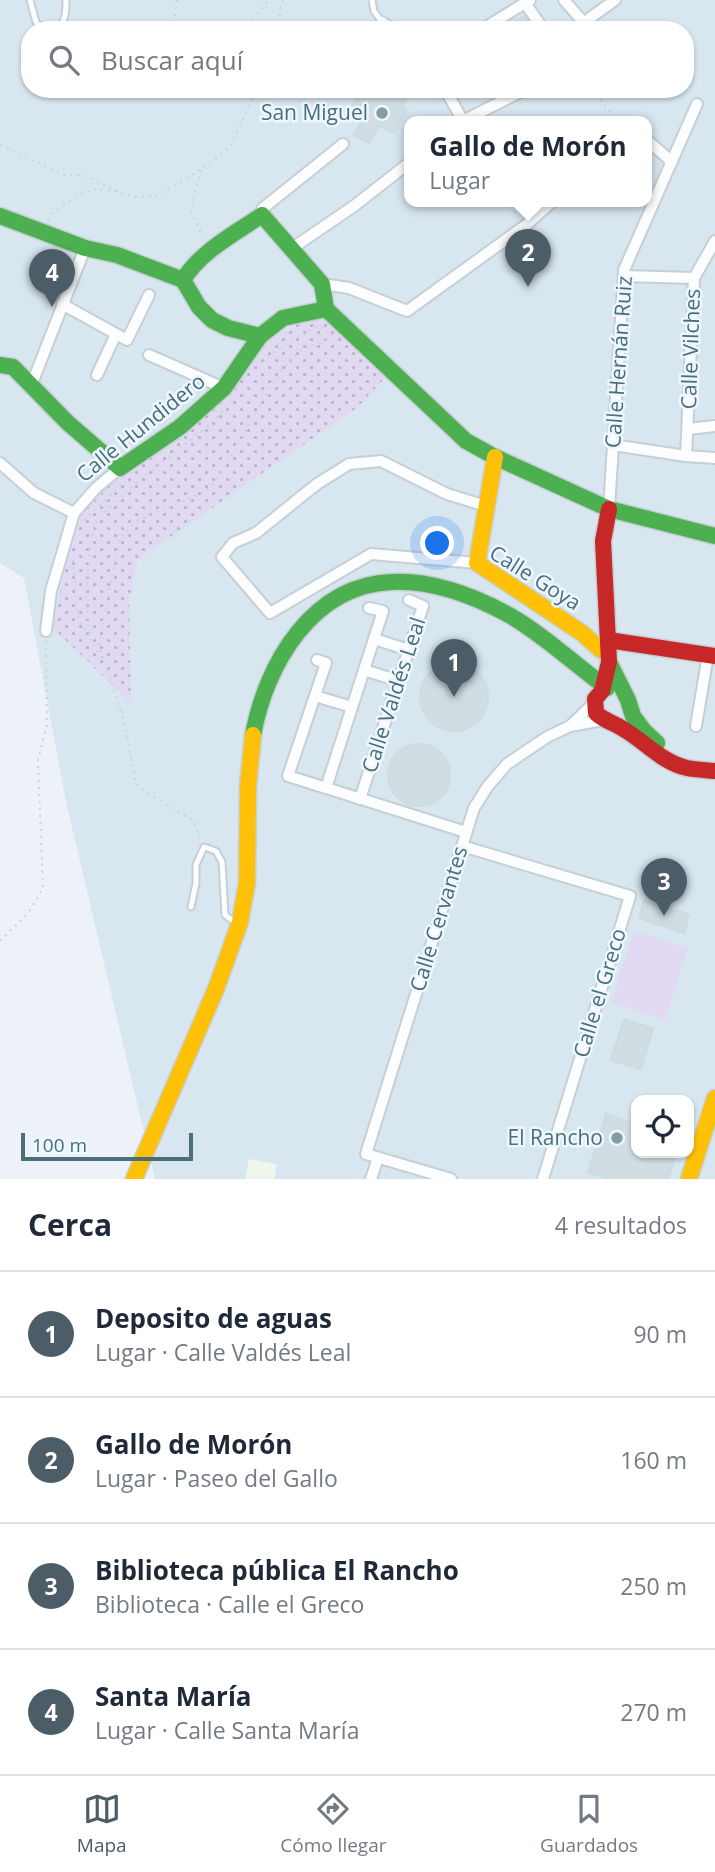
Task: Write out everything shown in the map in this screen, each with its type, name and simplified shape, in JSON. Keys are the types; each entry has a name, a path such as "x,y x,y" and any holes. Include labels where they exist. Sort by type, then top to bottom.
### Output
{"street":[{"path":"564,0 579,21"},
{"path":"588,21 615,0"},
{"path":"496,21 527,1 539,21"},
{"path":"450,98 460,116"},
{"path":"473,116 511,98"},
{"name":"Calle Hernán Ruiz","path":"608,509 624,271 697,104"},
{"path":"343,144 262,209 262,215 322,284 326,309 466,441 608,509 715,536"},
{"path":"652,144 672,162"},
{"path":"290,249 354,206 404,167"},
{"path":"322,284 349,288 407,311 526,225 546,207"},
{"path":"183,280 185,274 210,251 262,215"},
{"path":"0,216 38,232 85,248 117,255 183,280 202,312 213,321 260,336"},
{"name":"Calle Vilches","path":"686,457 696,273 715,241"},
{"path":"31,386 85,248"},
{"path":"624,276 696,273 715,262"},
{"path":"62,304 127,340 149,295"},
{"name":"Calle Hundidero","path":"46,631 51,591 74,513 96,488 124,473 180,427 229,393 260,336 283,318 326,309"},
{"path":"97,375 116,334"},
{"path":"149,355 229,393"},
{"path":"0,365 13,368 68,423 124,473"},
{"path":"688,425 715,426"},
{"path":"613,445 686,457 715,458"},
{"path":"477,563 495,457"},
{"name":"Calle Goya","path":"486,506 447,494 381,461 349,464 317,484 256,533 233,542 222,557 270,613 371,554 477,563 582,633 601,650 609,651"},
{"path":"0,463 34,493 74,513"},
{"path":"608,509 603,541 609,651 608,695 596,713 667,760 686,768 715,771"},
{"path":"134,1179 221,978 239,926 245,900 250,757 264,695 285,648 300,627 316,612 332,601 373,585 401,582 420,583 472,599 510,616 542,636 633,716 658,744 689,759 715,762"},
{"name":"Calle Valdés Leal","path":"360,799 423,606 409,600"},
{"path":"326,788 383,611 369,608"},
{"path":"374,639 409,650"},
{"path":"569,660 598,663 609,651 711,655 696,726"},
{"path":"317,660 326,663 288,776 466,832"},
{"path":"364,670 399,681"},
{"path":"608,695 628,710 622,719 608,721"},
{"name":"Calle Cervantes","path":"378,1157 366,1154 474,808 507,764 547,737 570,726 608,695"},
{"path":"315,696 352,708"},
{"name":"Calle Cervantes","path":"570,726 608,721"},
{"name":"Calle el Greco","path":"461,846 630,895 544,1179"},
{"path":"689,1179 715,1098"},
{"path":"371,1179 378,1157 447,1178"}],"lane":[{"path":"30,0 36,21"},
{"path":"64,21 66,0"},
{"path":"372,0 378,21"},
{"path":"191,907 196,883 196,865 204,847 216,851 222,862 225,915 239,926"}],"path":[{"path":"174,21 177,0"},
{"path":"251,21 269,0"},
{"path":"279,21 283,0"},
{"path":"38,232 53,213 93,189 138,197 155,196 183,181 231,145 253,98"},
{"path":"599,98 614,116"},
{"path":"0,145 63,175 83,175 123,194"},
{"path":"201,168 191,210 210,251"},
{"path":"510,207 526,225"},
{"path":"204,847 194,821 136,784 124,721 99,644 120,537 137,521 206,491 221,473 274,381 288,363 303,348 323,342 342,323"},
{"path":"257,363 314,327 322,327 330,336"},
{"path":"90,639 86,599 90,545 95,523 121,495 211,424 229,393"},
{"path":"188,436 211,424"},
{"path":"105,662 78,619 68,533 124,473"},
{"path":"0,940 29,912 43,888 38,760 47,724 46,631"}],"shaded area":[{"path":"0,0 715,0 715,1179 155,1179 66,802 24,578 0,563"},
{"path":"322,319 345,336 385,378 358,407 137,560 129,601 131,703 53,628 63,577 82,513 107,488 209,412 261,346 298,324"},
{"path":"634,931 688,948 665,1020 611,1003"},
{"path":"249,1159 277,1164 274,1179 245,1179"}],"building":[{"name":"San Miguel","path":"356,98 408,98 402,107 407,110 394,133 380,126 369,143 354,135 364,117 351,109"},
{"path":"454,663 467,666 478,673 485,684 488,697 485,710 478,721 467,728 454,731 441,728 430,721 423,710 420,697 423,684 430,673 441,666"},
{"path":"419,744 441,753 450,775 441,797 419,806 397,797 388,775 397,753"},
{"path":"644,900 689,915 684,933 639,918"},
{"path":"624,1019 653,1029 641,1069 611,1060"},
{"name":"El Rancho","path":"606,1114 631,1122 631,1158 674,1158 668,1179 609,1179 588,1172"}],"traffic: fast":[{"path":"183,280 199,260 262,215 322,284 326,309"},
{"path":"0,216 85,248 117,255 183,280 199,307 212,320 228,328 260,336"},
{"path":"326,309 466,441 609,509 715,536"},
{"path":"0,365 13,367 68,423 120,468 180,427 224,388 260,336 283,318 326,309"},
{"path":"253,735 269,682 297,633 316,613 338,597 364,587 392,582 438,587 496,608 534,631 607,688"},
{"path":"609,662 633,716 657,743"}],"traffic: slow":[{"path":"495,457 477,563 582,633 601,650 609,650"},
{"path":"134,1179 216,989 240,922 247,883 248,786 253,735"},
{"path":"689,1179 715,1098"}],"traffic: jam":[{"path":"609,509 603,541 609,662 602,691 595,699 596,713 670,762 687,768 715,771"},
{"path":"608,640 715,656"}],"place":[{"name":"San Miguel","path":"382,113"},
{"name":"Gallo de Morón","path":"528,287"},
{"name":"Santa María","path":"52,307"},
{"name":"Deposito de aguas","path":"454,697"},
{"name":"Biblioteca pública El Rancho","path":"664,916"},
{"name":"El Rancho","path":"617,1138"}]}
